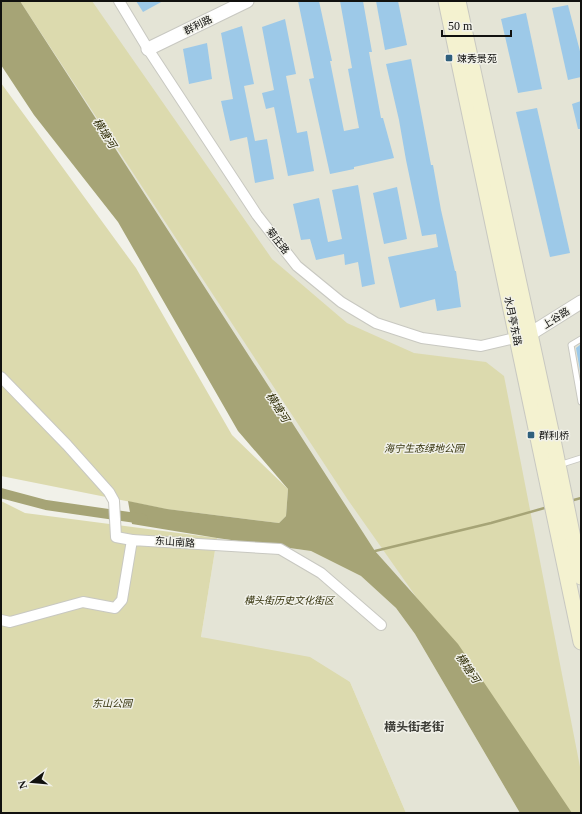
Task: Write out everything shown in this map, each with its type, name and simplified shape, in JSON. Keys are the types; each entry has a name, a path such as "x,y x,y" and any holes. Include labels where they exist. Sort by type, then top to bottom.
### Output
{"main road":[{"name":"水月亭东路","path":"446,1 524,336 558,465 555,488"},
{"name":"水月亭东路","path":"458,1 524,336 564,526 581,642"},
{"name":"水月亭东路","path":"564,526 581,576"}],"street":[{"name":"菊庄路","path":"119,1 148,49 257,215 298,266 341,302 376,323 422,338 481,346 524,336"},
{"name":"群利路","path":"148,49 247,1"},
{"name":"上谷路","path":"524,336 581,302"},
{"name":"东山南路","path":"1,377 67,445 109,492 114,501 116,537 132,540 280,549 321,573 381,625"},
{"path":"1,620 10,622 83,602 115,608 122,600 132,540"}],"lane":[{"path":"581,339 571,345 581,402"},
{"path":"558,465 581,458"}],"shaded area":[{"path":"1,1 581,1 581,813 375,551"},
{"name":"横头街历史文化街区","path":"217,538 311,551 361,576 396,608 415,634 520,813 406,813 350,682 201,637"}],"green space":[{"name":"海宁生态绿地公园","path":"20,1 92,1 272,259 347,323 414,353 486,362 504,376 581,772 581,813 568,813 348,500"},
{"path":"1,83 136,268 232,435 288,489 286,516 279,523 166,509 1,476"},
{"name":"东山公园","path":"1,501 25,513 217,538 201,637 310,657 350,682 406,813 1,813"}],"water":[{"name":"横塘河","path":"1,1 20,1 375,551 458,644 572,813 520,813 415,634 396,608 361,576 311,551 132,524 128,501 167,509 279,523 286,516 288,489 238,431 118,222 34,115 1,65"}],"building":[{"path":"136,1 163,1 143,12"},
{"path":"298,1 319,1 332,61 330,61 344,131 359,128 348,69 352,68 340,1 363,1 372,52 369,52 381,118 383,118 394,158 330,174 309,79 314,78"},
{"path":"376,1 398,1 407,45 385,50"},
{"path":"568,5 581,55 581,77 568,80 552,8"},
{"path":"526,13 542,89 518,93 501,19"},
{"path":"285,19 296,74 286,76 297,133 307,131 314,171 288,176 274,107 266,109 262,93 274,90 262,27"},
{"path":"242,26 254,84 244,86 255,141 267,139 274,179 255,183 247,137 230,141 221,101 233,99 221,33"},
{"path":"207,43 212,79 189,84 183,49"},
{"path":"411,59 431,165 433,165 441,210 456,271 461,307 437,311 435,299 400,308 388,257 438,247 436,234 422,236 399,120 386,64"},
{"path":"581,101 581,129 578,129 572,104"},
{"path":"537,108 570,253 550,257 516,112"},
{"path":"358,185 375,284 362,287 358,262 345,265 344,254 316,260 310,239 301,240 293,204 319,198 328,242 342,239 332,190"},
{"path":"397,187 407,239 384,244 373,193"},
{"path":"581,344 581,371 580,371 576,348"}],"waterway":[{"path":"1,493 46,505 143,519"},
{"path":"570,501 581,498"},
{"path":"375,551 491,523 548,507"}],"place":[{"name":"竦秀景苑","path":"449,58"},
{"name":"群利桥","path":"531,435"}],"district":[{"name":"横头街老街","path":"414,727"}]}
